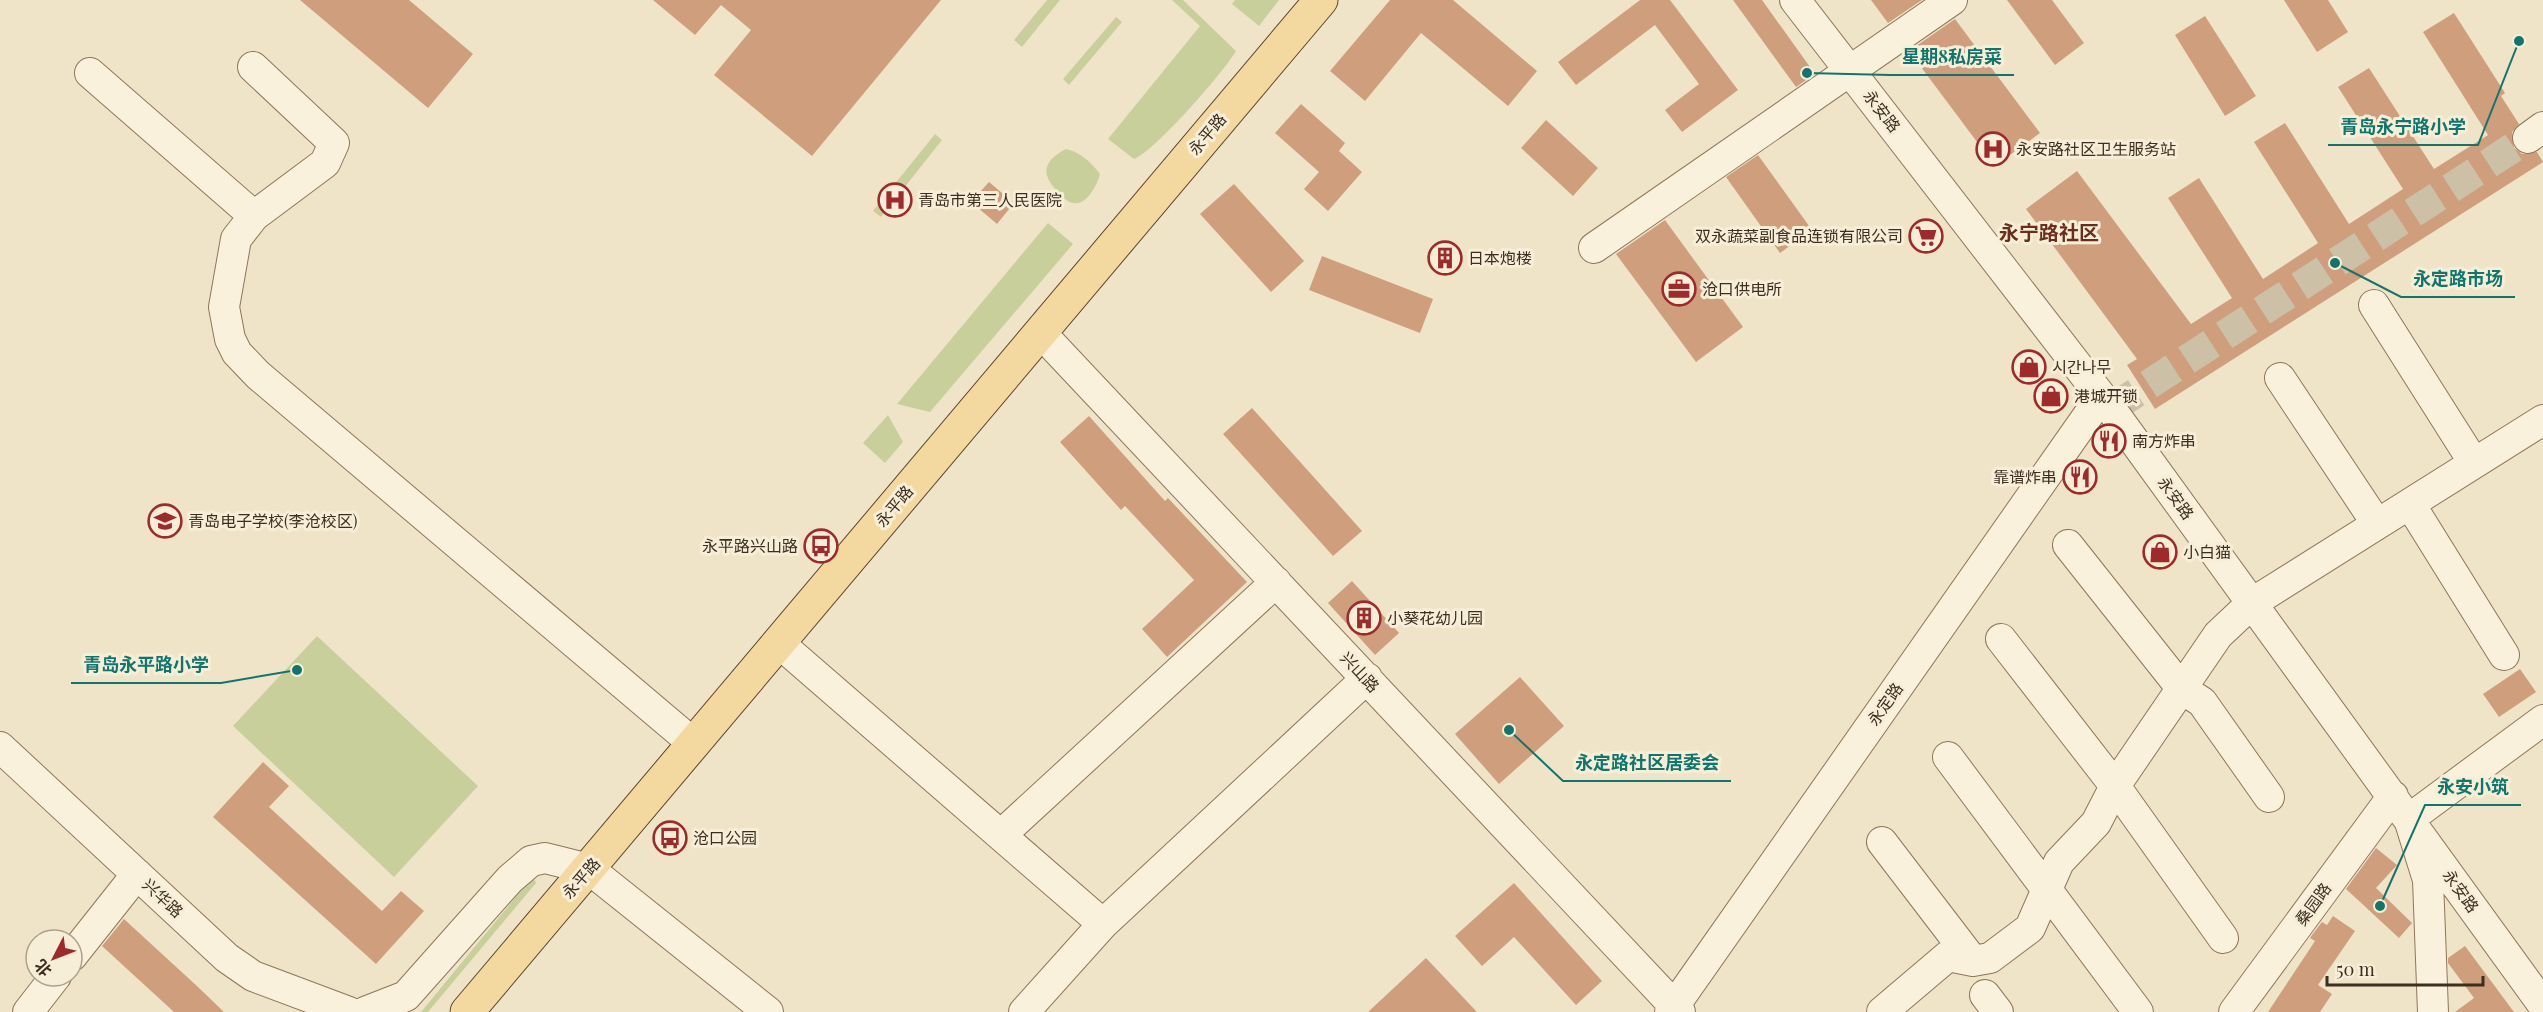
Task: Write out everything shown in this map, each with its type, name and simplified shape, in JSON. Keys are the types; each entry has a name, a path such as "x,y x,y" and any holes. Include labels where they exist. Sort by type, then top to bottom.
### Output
{"main road":[{"name":"永平路","path":"467,1012 1321,0"}],"street":[{"name":"永安路","path":"1796,0 2101,397 2543,1005"},
{"path":"1594,248 1952,0"},
{"path":"253,68 334,143 325,163 254,216 236,239 224,307 230,339 237,353 258,375 694,744"},
{"path":"90,74 254,216"},
{"path":"2374,304 2474,463"},
{"name":"兴山路","path":"1040,332 1674,1010"},
{"path":"2280,378 2377,524"},
{"name":"永定路","path":"1674,1010 2101,397"},
{"path":"1882,1012 1948,956 1973,961 1990,958 2030,928 2059,862 2096,823 2115,786 2218,635 2252,603 2543,420"},
{"path":"2410,504 2504,655"},
{"path":"2068,545 2182,688 2202,702 2269,797"},
{"path":"1001,835 1276,582"},
{"path":"2001,639 2115,786 2223,938"},
{"path":"779,643 1103,924"},
{"path":"1024,1012 1103,924 1366,678"},
{"name":"桑园路","path":"2234,1012 2401,807 2543,720"},
{"name":"兴华路","path":"0,747 227,958 253,976 350,1012"},
{"path":"1948,758 2138,1012"},
{"path":"2401,807 2428,880 2433,1012"},
{"path":"1882,842 1973,961"},
{"path":"365,1012 399,1000 413,990 489,901 531,861 545,858 589,869 768,1012"},
{"path":"84,941 137,874"},
{"path":"28,1012 47,988"}],"green space":[{"path":"1047,0 1060,0 1022,47 1014,40"},
{"path":"1172,0 1183,0 1236,51 1218,76 1172,127 1144,153 1134,159 1108,139 1200,26"},
{"path":"1235,0 1279,0 1259,26 1232,4"},
{"path":"1116,17 1122,22 1069,85 1063,79"},
{"path":"935,134 942,140 881,217 873,211"},
{"path":"1066,149 1085,158 1100,174 1091,194 1078,203 1063,197 1048,179 1049,163"},
{"path":"1048,223 1073,244 930,412 897,404"},
{"path":"888,415 903,442 885,463 863,443"},
{"path":"317,636 478,786 394,877 233,726"},
{"path":"533,876 536,883 428,1012 421,1012"}],"building":[{"path":"300,0 409,0 473,54 428,108"},
{"path":"653,0 941,0 812,156 714,75 751,30 721,5 695,35"},
{"path":"1390,0 1453,0 1537,71 1508,106 1421,33 1365,101 1330,71"},
{"path":"1640,0 1670,0 1738,90 1682,132 1665,110 1699,84 1655,25 1576,85 1558,62"},
{"path":"1733,0 1762,0 1815,74 1796,87"},
{"path":"1871,0 1922,0 1888,23"},
{"path":"2007,0 2052,0 2084,43 2055,65"},
{"path":"2284,0 2328,0 2348,32 2317,52"},
{"path":"2454,13 2505,93 2501,96 2519,124 2512,132 2514,148 2522,154 2537,152 2543,162 2155,409 2127,365 2137,359 2026,209 2077,171 2191,324 2232,298 2168,198 2199,178 2263,279 2318,243 2254,142 2285,123 2349,224 2403,189 2338,87 2369,68 2434,169 2488,135 2423,32"},
{"path":"2205,16 2256,96 2225,116 2175,35"},
{"path":"1955,19 2040,133 1995,166 1909,51"},
{"path":"1301,104 1345,143 1339,151 1362,172 1328,211 1304,189 1319,172 1275,133"},
{"path":"1546,120 1598,168 1573,196 1521,148"},
{"path":"1758,155 1812,230 1780,253 1726,177"},
{"path":"989,182 1014,203 997,224 971,202"},
{"path":"1234,184 1304,261 1271,292 1200,214"},
{"name":"沧口供电所","path":"1665,220 1743,327 1696,362 1616,254"},
{"name":"日本炮楼","path":"1445,244 1455,248 1459,258 1455,268 1445,272 1435,268 1431,258 1435,248"},
{"path":"1322,256 1433,299 1420,333 1309,290"},
{"path":"1252,408 1362,531 1333,556 1223,434"},
{"path":"1089,416 1165,501 1168,498 1247,582 1167,657 1142,629 1194,580 1125,506 1121,510 1060,442"},
{"name":"小葵花幼儿园","path":"1352,581 1399,633 1375,655 1328,603"},
{"path":"2520,669 2536,692 2499,717 2483,694"},
{"path":"1520,677 1564,726 1499,784 1455,734"},
{"path":"263,762 289,786 269,807 382,911 401,891 424,911 376,964 213,817"},
{"path":"2376,848 2397,865 2376,888 2412,923 2399,938 2346,889"},
{"path":"1514,883 1602,981 1576,1005 1514,937 1482,966 1455,936"},
{"path":"2333,916 2355,931 2318,985 2332,994 2320,1012 2268,1012 2315,941 2310,938 2312,935 2322,922 2327,925"},
{"path":"124,919 224,1012 174,1012 102,946"},
{"path":"2465,946 2514,1012 2455,1012 2474,998 2448,963 2448,958"},
{"path":"1426,958 1477,1012 1368,1012"}],"tunnel":[{"path":"2111,409 2528,138"}],"place":[{"name":"青岛永宁路小学","path":"2519,41"},
{"name":"星期8私房菜","path":"1807,73"},
{"name":"永安路社区卫生服务站","path":"1993,149"},
{"name":"青岛市第三人民医院","path":"895,200"},
{"name":"双永蔬菜副食品连锁有限公司","path":"1926,236"},
{"name":"日本炮楼","path":"1445,258"},
{"name":"永定路市场","path":"2335,263"},
{"name":"沧口供电所","path":"1679,289"},
{"name":"시간나무","path":"2029,367"},
{"name":"港城开锁","path":"2051,396"},
{"name":"南方炸串","path":"2109,441"},
{"name":"靠谱炸串","path":"2080,477"},
{"name":"青岛电子学校(李沧校区)","path":"165,521"},
{"name":"永平路兴山路","path":"821,546"},
{"name":"小白猫","path":"2160,552"},
{"name":"小葵花幼儿园","path":"1364,618"},
{"name":"青岛永平路小学","path":"297,670"},
{"name":"永定路社区居委会","path":"1509,730"},
{"name":"沧口公园","path":"670,838"},
{"name":"永安小筑","path":"2380,906"}],"district":[{"name":"永宁路社区","path":"2049,233"}]}
